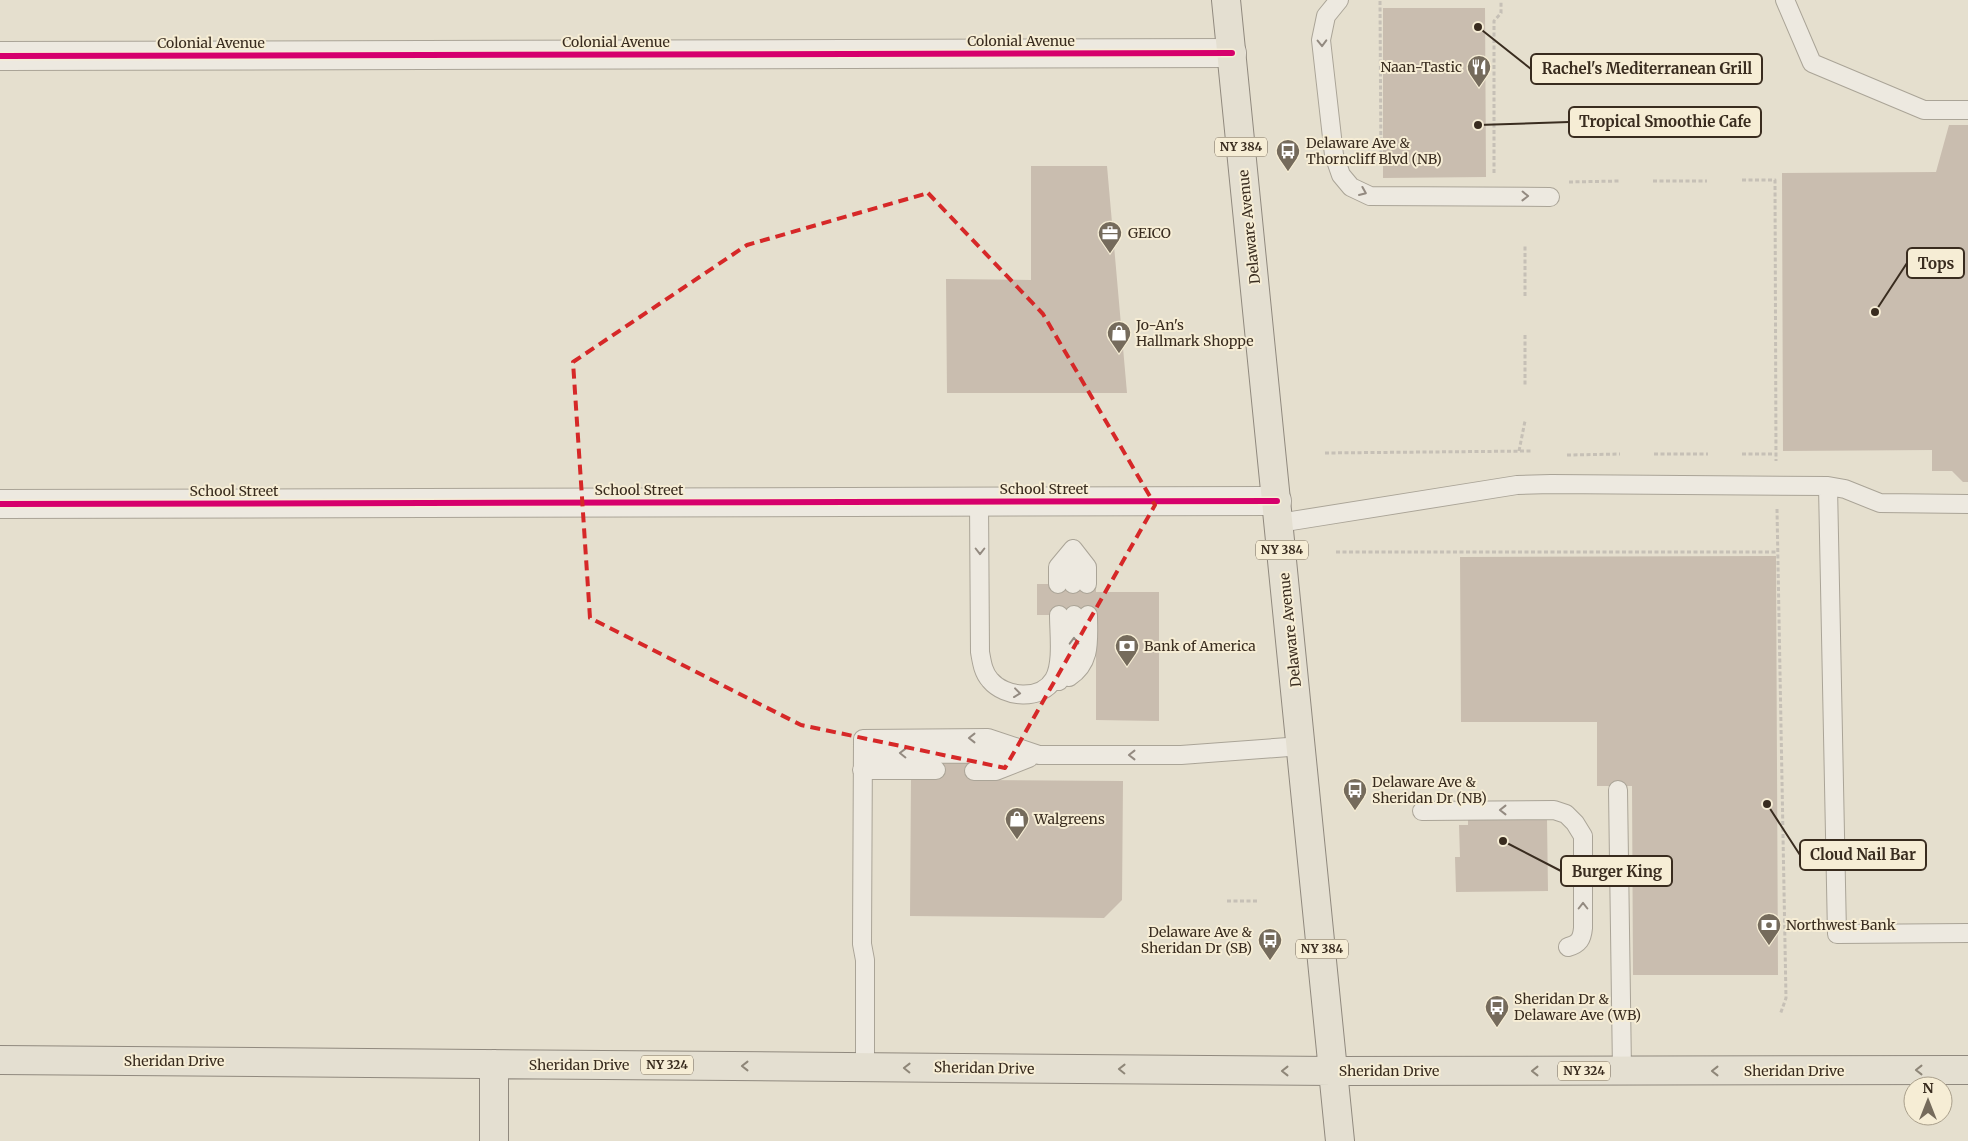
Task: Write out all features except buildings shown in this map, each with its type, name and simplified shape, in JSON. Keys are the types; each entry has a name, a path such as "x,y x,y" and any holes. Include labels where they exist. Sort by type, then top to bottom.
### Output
{"main road":[{"name":"Delaware Avenue","path":"1226,0 1340,1141"},
{"name":"Sheridan Drive","path":"0,1060 1334,1071 1968,1070"},
{"path":"494,1064 494,1141"}],"street":[{"name":"Colonial Avenue","path":"0,56 1232,53"},
{"name":"School Street","path":"0,504 980,502 1278,512"}],"lane":[{"path":"1339,0 1326,16 1321,40 1334,155 1341,175 1351,187 1370,196 1550,196"},
{"path":"1785,0 1812,63 1924,110 1968,110"},
{"path":"1278,512 1517,485 1828,486 1880,503 1968,504"},
{"path":"1828,486 1837,934 1968,933"},
{"path":"980,502 980,652 982,667 991,681 1001,690 1013,694 1030,694 1051,686 1072,676 1086,660 1088,650 1073,615 1059,666 1051,686"},
{"path":"1073,549 1087,567 1073,584 1058,567 1073,549"},
{"path":"863,754 1181,755 1302,746"},
{"path":"863,754 936,770"},
{"path":"863,754 862,944 866,960 865,1067"},
{"path":"974,771 996,771 1039,755"},
{"path":"1618,790 1622,1071"},
{"path":"1422,811 1554,810 1566,814 1575,823 1583,836 1582,937 1577,944 1568,947"}],"path":[{"path":"1380,1 1381,166"},
{"path":"1494,182 1494,21 1501,13 1501,1"},
{"path":"1742,180 1775,180 1776,463"},
{"path":"1566,182 1619,181"},
{"path":"1654,181 1707,181"},
{"path":"1525,296 1526,246"},
{"path":"1525,335 1525,387"},
{"path":"1519,451 1525,421"},
{"path":"1325,453 1532,451"},
{"path":"1567,455 1620,454"},
{"path":"1654,454 1708,454"},
{"path":"1742,454 1776,454"},
{"path":"1777,509 1786,998 1780,1014"},
{"path":"1336,552 1778,552"},
{"path":"1227,900 1258,900"}],"highlighted area":[{"path":"928,193 1043,314 1155,505 1005,768 801,725 590,618 573,362 747,245"}],"cycle path":[{"path":"0,56 1232,53"},
{"path":"0,504 1277,501"}],"place":[{"name":"Rachel's Mediterranean Grill","path":"1478,27"},
{"name":"Naan-Tastic","path":"1479,88"},
{"name":"Tropical Smoothie Cafe","path":"1478,125"},
{"name":"Delaware Ave & Thorncliff Blvd (NB)","path":"1288,172"},
{"name":"GEICO","path":"1110,254"},
{"name":"Tops","path":"1875,312"},
{"name":"Jo-An's Hallmark Shoppe","path":"1119,354"},
{"name":"Bank of America","path":"1127,667"},
{"name":"Cloud Nail Bar","path":"1767,804"},
{"name":"Delaware Ave & Sheridan Dr (NB)","path":"1355,811"},
{"name":"Walgreens","path":"1017,840"},
{"name":"Burger King","path":"1503,841"},
{"name":"Northwest Bank","path":"1769,946"},
{"name":"Delaware Ave & Sheridan Dr (SB)","path":"1270,961"},
{"name":"Sheridan Dr & Delaware Ave (WB)","path":"1497,1028"}]}
